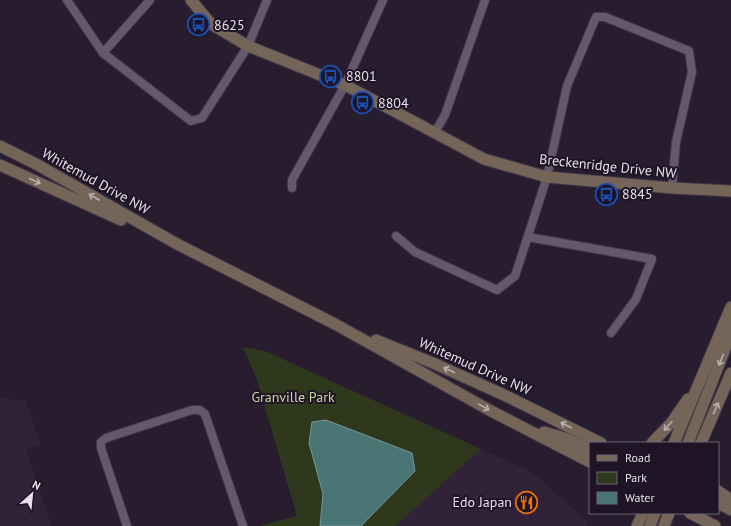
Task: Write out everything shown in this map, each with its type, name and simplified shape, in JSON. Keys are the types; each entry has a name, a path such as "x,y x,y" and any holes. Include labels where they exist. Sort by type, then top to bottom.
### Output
{"main road":[{"name":"Breckenridge Drive NW","path":"191,0 211,24 248,46 345,85 484,159 547,177 672,188 731,191"},
{"name":"Whitemud Drive NW","path":"0,146 36,164 177,244 335,324 491,411 589,461"},
{"name":"Whitemud Drive NW","path":"0,165 95,209 177,244"},
{"path":"674,442 731,308"},
{"path":"688,442 727,344 731,308"},
{"name":"Whitemud Drive NW","path":"335,324 433,362 496,390 599,442"},
{"path":"701,442 731,373"},
{"path":"653,442 672,422 698,385"},
{"path":"521,426 564,438 589,450"},
{"path":"719,492 731,500"},
{"path":"719,504 731,510"},
{"path":"650,526 655,514"},
{"path":"664,526 670,514"},
{"path":"692,514 715,526"}],"street":[{"path":"67,0 103,53 191,121 202,118 248,46 267,0"},
{"path":"103,53 150,0"},
{"path":"292,188 292,180 345,85 383,0"},
{"path":"435,132 445,115 485,0"},
{"path":"396,236 415,252 497,290 515,276 547,177 567,86 596,17 605,17 689,51 692,72 676,142 672,188"},
{"path":"528,237 652,259 636,299 611,333"},
{"path":"127,526 101,448 101,442 106,438 192,410 200,410 205,414 243,526"}],"shaded area":[{"path":"0,398 26,401 41,446 26,449 52,526 0,526"},
{"path":"481,449 532,472 588,522 587,526 396,526"}],"green space":[{"name":"Granville Park","path":"243,347 265,351 481,449 396,526 361,526 393,494 309,443 323,494 320,526 259,526 297,516 257,380"}],"water":[{"path":"326,420 412,453 415,471 361,526 320,526 323,494 309,443 312,422"}],"place":[{"name":"8625","path":"198,25"},
{"name":"8801","path":"331,76"},
{"name":"8804","path":"362,103"},
{"name":"8845","path":"606,194"},
{"name":"Edo Japan","path":"527,502"}]}
